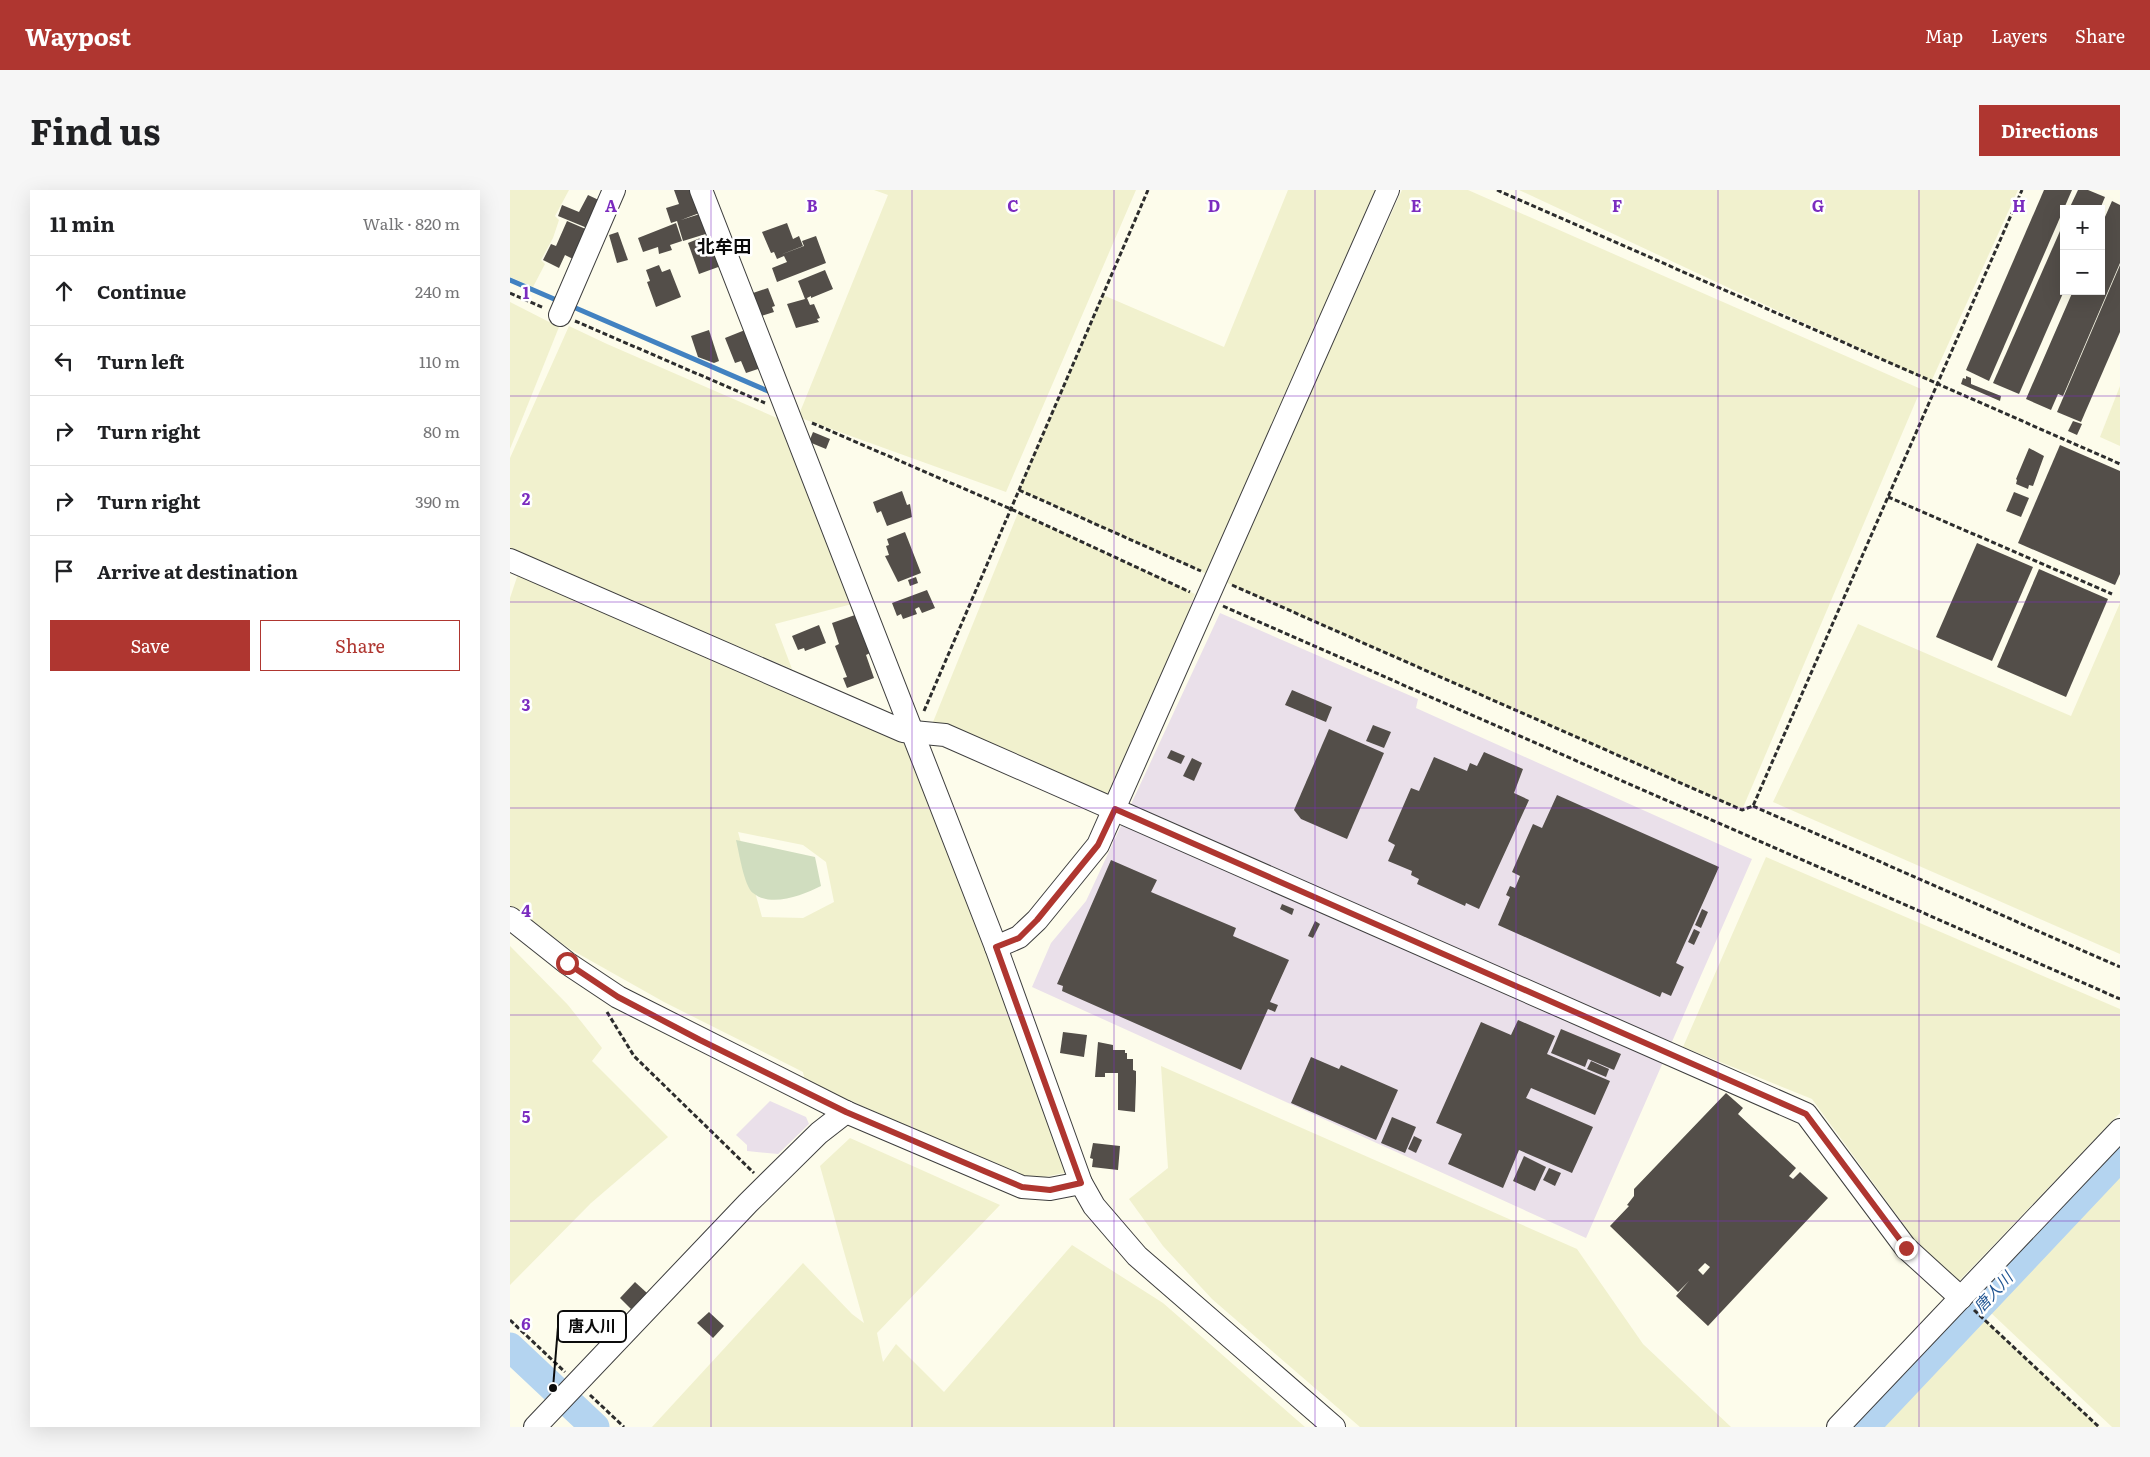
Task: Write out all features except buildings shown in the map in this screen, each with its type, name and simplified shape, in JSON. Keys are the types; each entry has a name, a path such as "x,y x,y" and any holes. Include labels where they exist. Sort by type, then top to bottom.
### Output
{"street":[{"path":"562,309 614,190"},
{"path":"701,190 914,731 996,947 1081,1183 1094,1206 1137,1256 1334,1427"},
{"path":"996,947 1019,938 1037,920 1098,845 1388,190"},
{"path":"510,560 902,731 945,735 1806,1114 1906,1248 1961,1298"},
{"path":"510,918 567,963 618,997 846,1112 1022,1187 1050,1190 1081,1183"},
{"path":"535,1427 767,1184 819,1133 846,1112"},
{"path":"1838,1427 2120,1130"}],"path":[{"path":"914,731 931,697 1148,190"},
{"path":"1498,190 2120,464"},
{"path":"1019,490 1742,810 1752,806 2022,190"},
{"path":"510,293 562,309 789,413 1011,509 1207,600 2120,999"},
{"path":"1888,497 2112,594"},
{"path":"1752,806 2120,967"},
{"path":"603,1006 634,1056 767,1184"},
{"path":"1980,1316 2099,1427"}],"shaded area":[{"path":"1220,613 1418,699 1416,708 1752,859 1586,1238 1032,987 1051,943 1086,901"},
{"path":"770,1101 806,1117 809,1124 778,1154 747,1151 747,1145 736,1135"}],"green space":[{"path":"510,190 569,190 555,216 559,220 553,238 541,260 545,264 533,287 510,277"},
{"path":"874,190 1136,190 1006,492 798,417 888,195"},
{"path":"1288,190 1376,190 1207,574 1019,490 1103,295 1224,347"},
{"path":"1402,190 1468,190 1921,389 1742,810 1225,582"},
{"path":"1519,190 2018,190 1931,382"},
{"path":"510,302 559,327 510,449"},
{"path":"569,326 777,418 852,604 775,624 792,669 510,551 510,458"},
{"path":"2120,386 2120,446 2100,437"},
{"path":"1018,513 1195,594 1118,803 933,722"},
{"path":"521,565 906,740 1068,1172 1031,1180 805,1081 803,1072 664,1002 570,949 510,906 510,598","holes":["738,832 803,845 826,862 834,902 803,918 762,917"]},
{"path":"2120,603 2120,954 1773,802 1858,624 2071,716"},
{"path":"736,840 815,857 821,886 796,896 778,900 760,897 753,893 747,883"},
{"path":"1766,857 2120,1009 2120,1113 1959,1281 1915,1240 1812,1099 1683,1047"},
{"path":"510,946 568,1005 602,1048 592,1061 668,1137 591,1203 510,1285"},
{"path":"1161,1066 1577,1249 1643,1344 1731,1427 1360,1427 1212,1299 1163,1246 1129,1199 1168,1168"},
{"path":"850,1138 1000,1205 877,1333 883,1362 896,1344 944,1392 1072,1245 1163,1303 1305,1427 652,1427 803,1263 852,1314 864,1323 820,1166"},
{"path":"2120,1175 2120,1427 2112,1427 1989,1311"},
{"path":"1985,1320 2099,1427 1884,1427"}],"waterway":[{"path":"510,280 561,302"},
{"path":"571,306 768,391"},
{"name":"唐人川","path":"1865,1427 2120,1157"},
{"name":"唐人川","path":"510,1347 595,1427"}],"place":[{"name":"唐人川","path":"553,1388"}],"district":[{"name":"北牟田","path":"724,247"}],"route":[{"path":"567,963 618,997 846,1112 1022,1187 1050,1190 1081,1183 996,947 1019,938 1037,920 1098,845 1115,809 1806,1114 1906,1248"}]}
